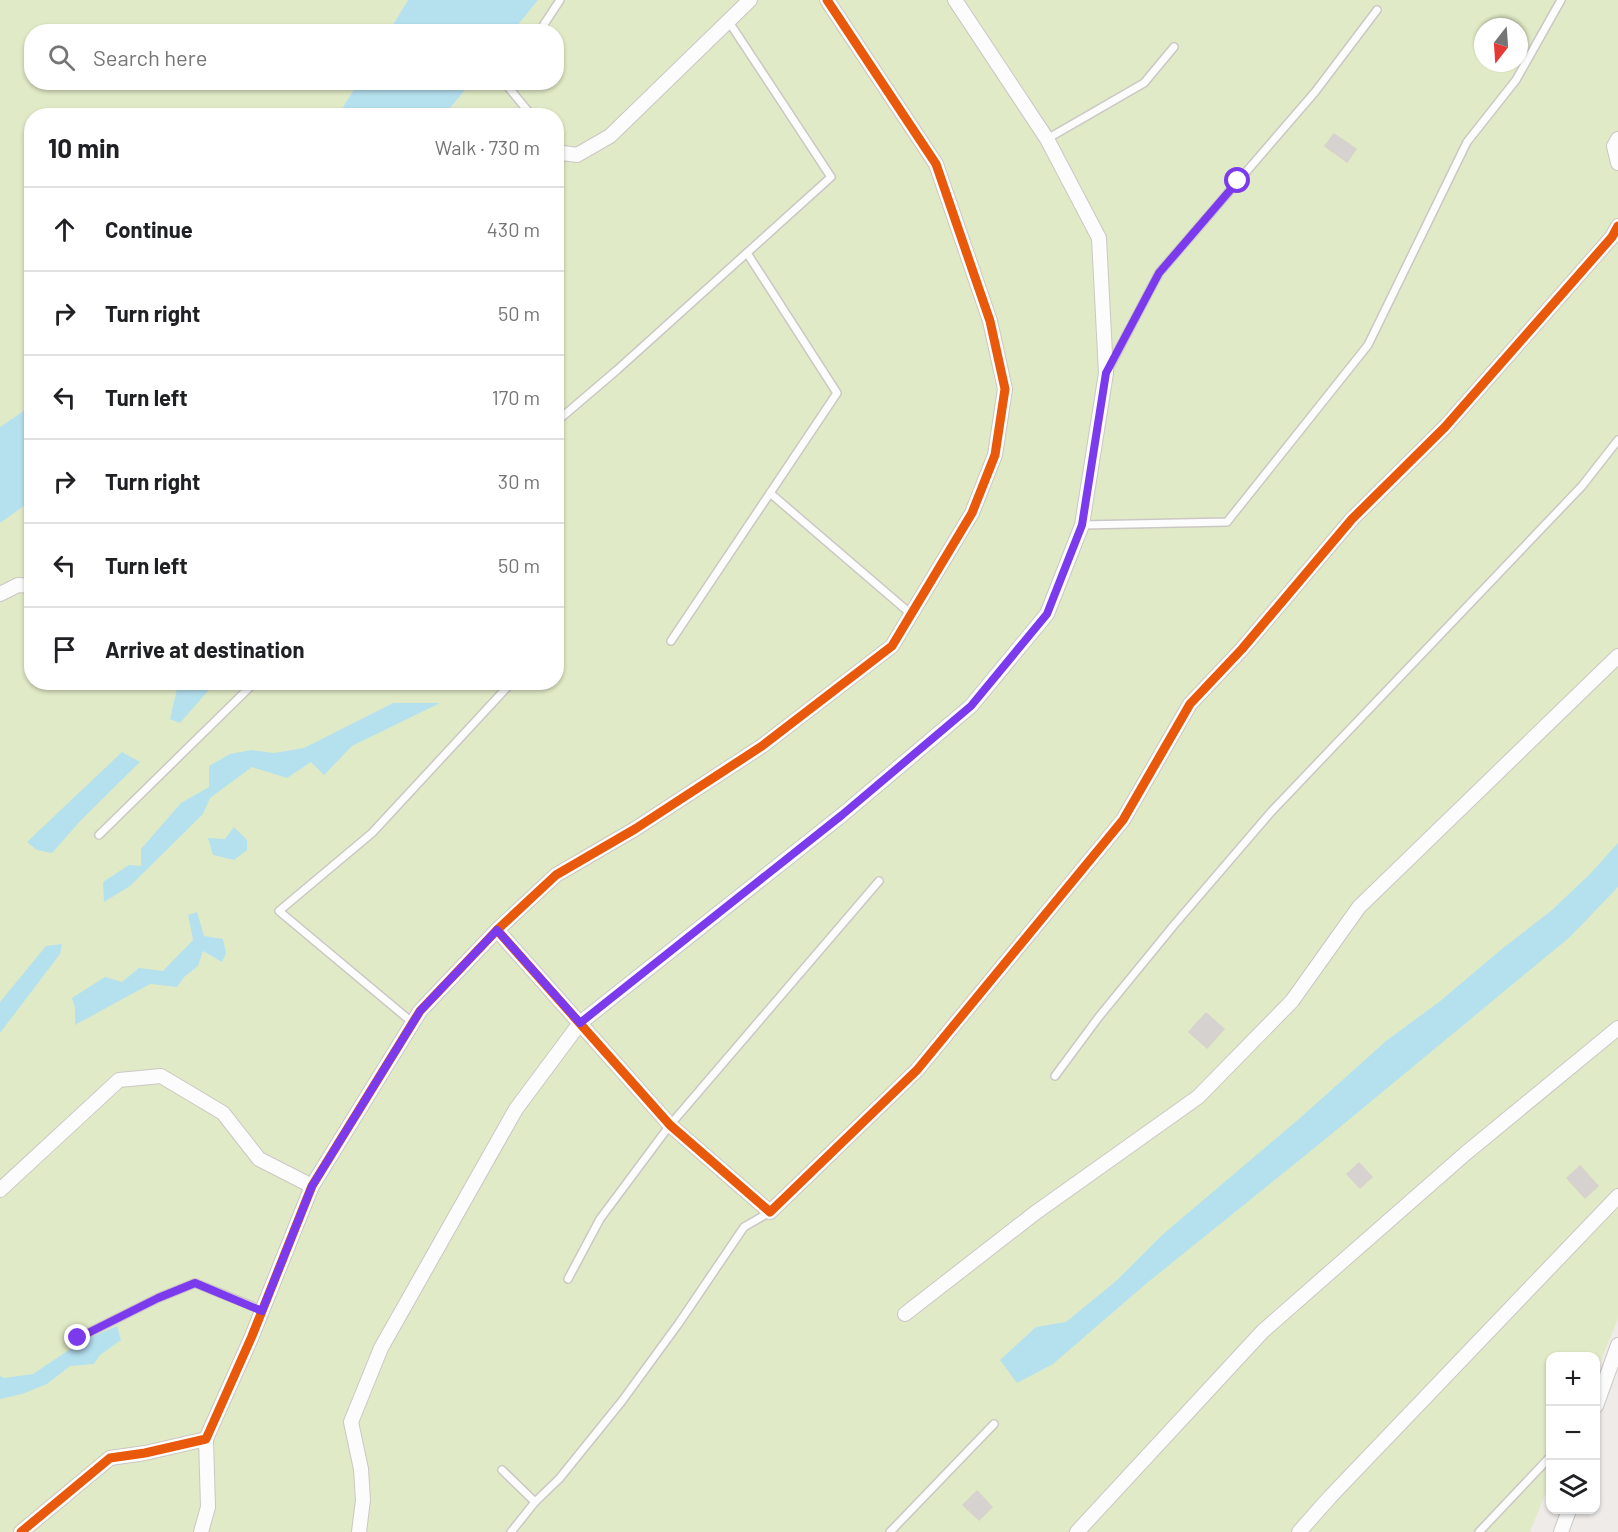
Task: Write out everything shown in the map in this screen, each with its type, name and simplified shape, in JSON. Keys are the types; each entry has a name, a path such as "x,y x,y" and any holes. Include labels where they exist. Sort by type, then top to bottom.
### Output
{"street":[{"path":"564,153 577,155 610,136 750,0"},
{"path":"201,1532 208,1507 206,1439 262,1311 312,1186 420,1011 497,930 556,875 635,829 762,746 892,646 972,513 995,455 1005,388 990,321 936,164 826,0"},
{"path":"358,1532 363,1500 361,1469 351,1422 381,1348 516,1108 580,1023 842,815 971,706 1047,614 1082,525 1106,373 1099,238 1047,139 955,0"},
{"path":"1618,139 1614,146 1618,163"},
{"path":"497,930 670,1125 770,1212 917,1070 1123,820 1190,704 1242,649 1352,519 1445,427 1612,237 1618,226"},
{"path":"0,594 18,585 24,585"},
{"path":"905,1314 1035,1212 1198,1097 1292,1001 1359,907 1618,656"},
{"path":"1077,1532 1263,1331 1466,1153 1618,1028"},
{"path":"0,1190 119,1080 161,1076 223,1113 259,1159 312,1186"},
{"path":"1299,1532 1618,1196"},
{"path":"1600,1395 1618,1345"},
{"path":"21,1532 110,1458 145,1453 206,1439"},
{"path":"1561,1532 1567,1514"}],"lane":[{"path":"544,24 560,0"},
{"path":"1082,525 1227,522 1368,345 1467,142 1516,80 1561,0"},
{"path":"1106,373 1159,273 1315,92 1377,10"},
{"path":"564,415 831,177 729,22"},
{"path":"1047,139 1144,83 1174,47"},
{"path":"511,90 525,108"},
{"path":"671,641 837,393 747,253"},
{"path":"1055,1076 1098,1018 1271,812 1582,486 1618,440"},
{"path":"770,493 911,614"},
{"path":"99,835 247,690"},
{"path":"413,1023 279,911 372,833 505,690"},
{"path":"568,1279 600,1219 670,1125 879,881"},
{"path":"511,1532 535,1502 559,1479 622,1401 679,1323 744,1227 770,1212"},
{"path":"78,1338 158,1298 195,1283 262,1311"},
{"path":"890,1532 994,1424"},
{"path":"1479,1532 1548,1460"},
{"path":"502,1470 535,1502"}],"green space":[{"path":"0,0 408,0 393,24 24,24 24,90 354,90 342,108 24,108 24,411 0,427"},
{"path":"538,0 1618,0 1618,1319 1600,1362 1600,1352 1546,1352 1546,1492 1530,1532 0,1532 0,523 24,506 24,690 564,690 564,108 450,108 465,90 564,90 564,24 519,24"}],"water":[{"path":"408,0 538,0 519,24 393,24"},
{"path":"354,90 465,90 450,108 342,108"},
{"path":"24,411 24,506 0,523 0,427"},
{"path":"177,690 209,690 180,723 170,719"},
{"path":"393,703 440,703 352,746 324,775 311,762 287,778 252,767 210,798 203,814 130,886 104,902 103,882 129,865 141,866 141,849 181,803 209,787 209,766 230,754 251,750 274,753 304,748"},
{"path":"122,752 140,762 82,819 52,853 37,850 27,842"},
{"path":"234,827 247,840 247,850 234,860 213,855 208,838 225,839"},
{"path":"1618,843 1618,887 1570,937 1147,1283 1053,1364 1017,1383 1000,1360 1036,1327 1066,1322 1116,1281 1162,1235 1300,1118 1386,1041 1439,1002 1552,910 1590,874"},
{"path":"197,912 204,936 223,939 226,953 222,962 203,951 198,966 184,977 177,987 150,984 75,1025 75,1008 72,998 105,977 122,982 139,968 163,971 193,940 188,915"},
{"path":"62,944 60,954 0,1033 0,1002 46,946"},
{"path":"117,1326 121,1340 100,1355 94,1364 70,1366 47,1384 22,1394 0,1399 0,1376 4,1378 33,1374 84,1340"}],"building":[{"path":"1334,134 1356,149 1347,162 1325,146"},
{"path":"1206,1013 1224,1029 1207,1048 1189,1032"},
{"path":"1359,1163 1372,1177 1360,1188 1347,1174"},
{"path":"1580,1166 1598,1186 1585,1198 1567,1178"},
{"path":"977,1491 992,1507 979,1520 963,1505"}],"cycle path":[{"path":"21,1532 110,1458 145,1453 206,1439 252,1336 312,1186 420,1011 497,930 556,875 635,829 762,746 892,646 972,513 995,455 1005,389 990,321 936,164 827,0"},
{"path":"497,930 670,1125 770,1212 917,1070 1123,820 1190,704 1242,649 1352,519 1445,427 1612,237 1618,226"}],"route":[{"path":"78,1338 158,1298 195,1283 262,1311 312,1186 420,1011 497,930 580,1023 842,815 971,706 1047,614 1082,525 1106,373 1159,273 1238,181"}]}
